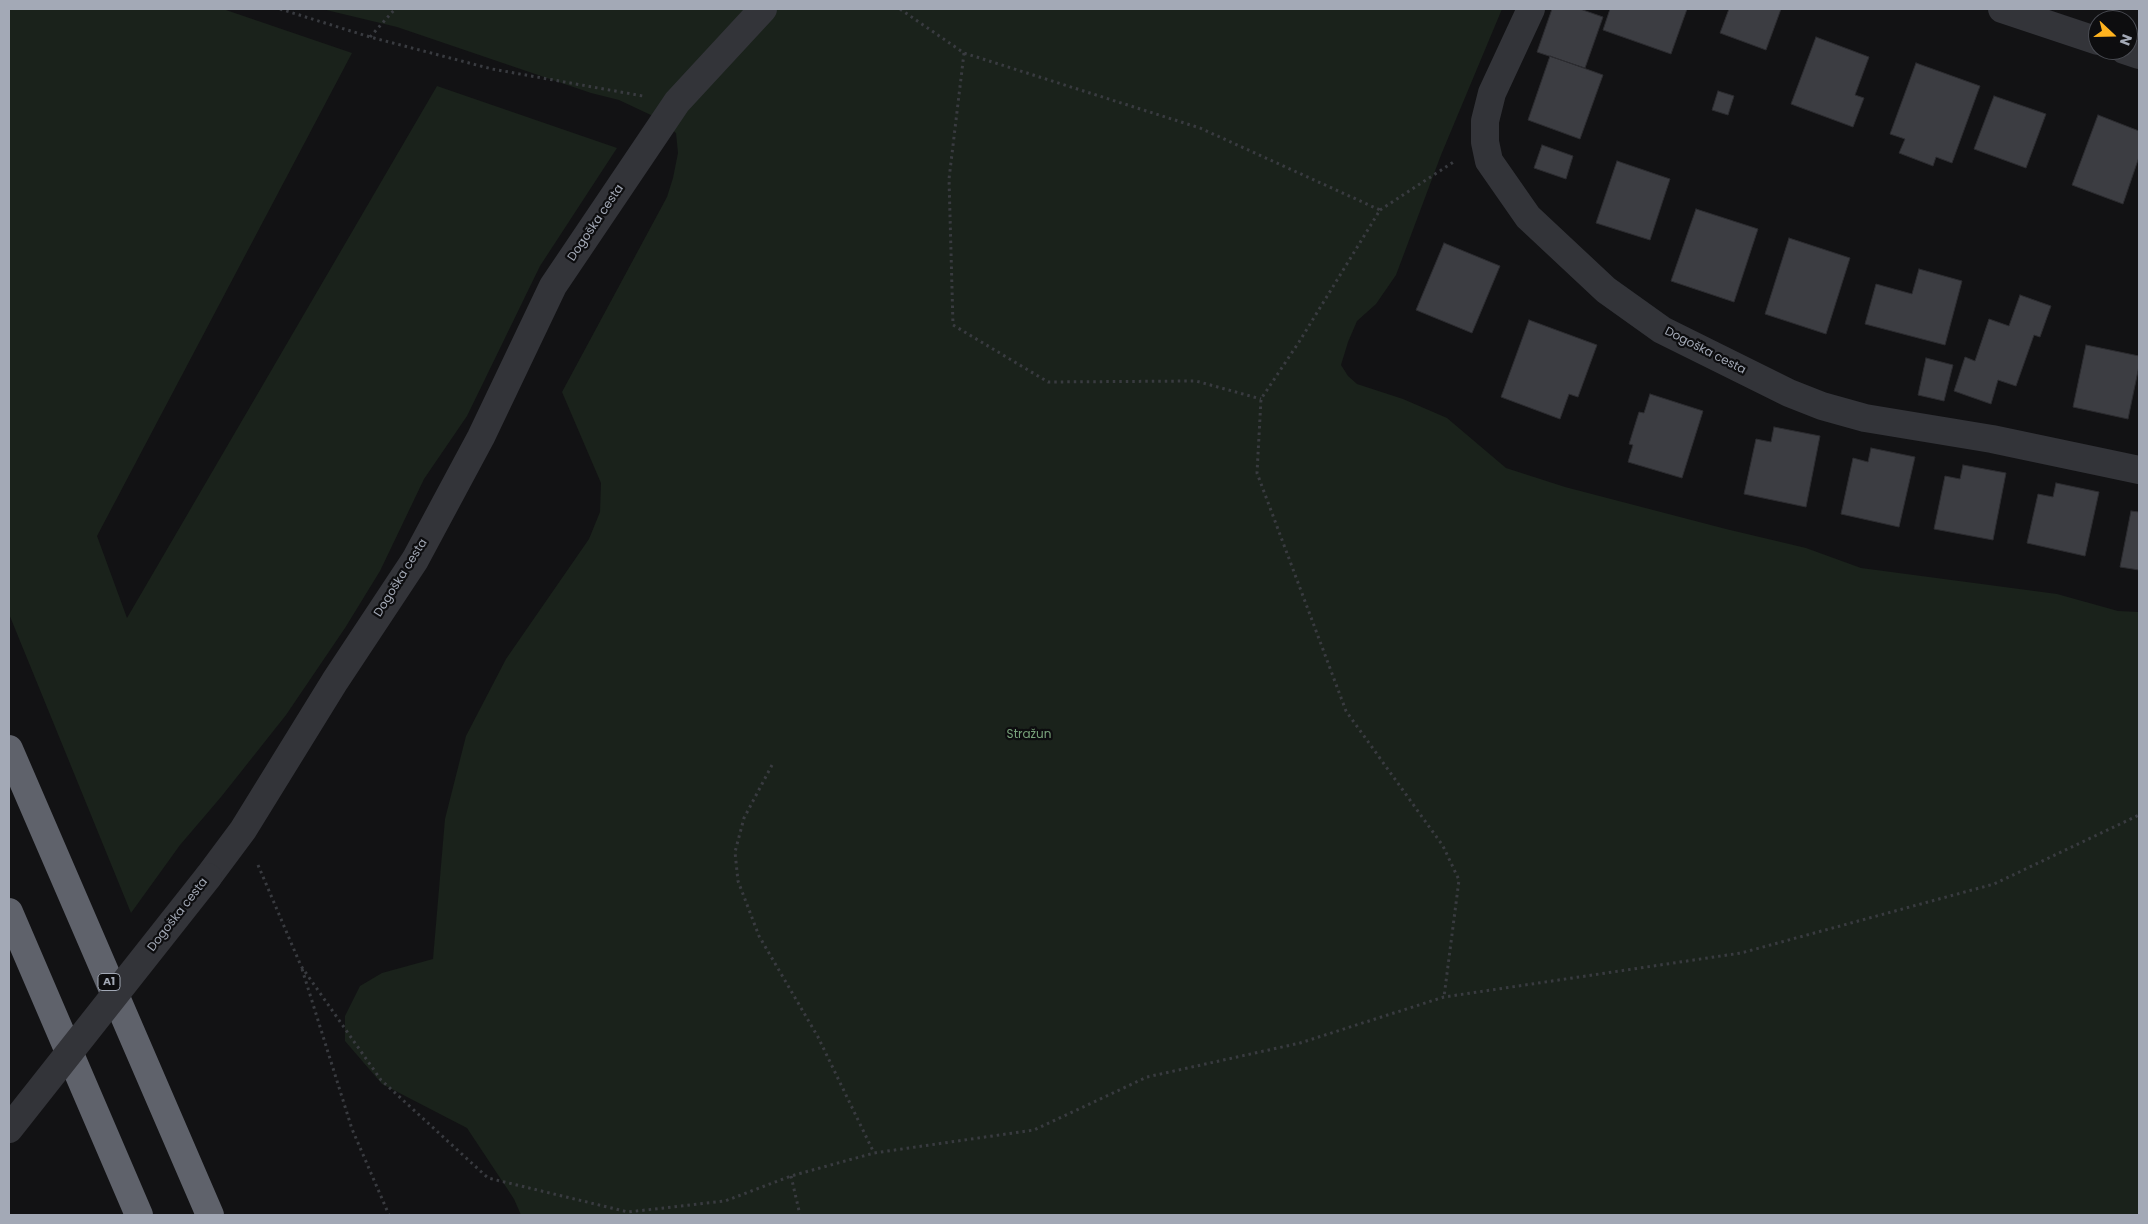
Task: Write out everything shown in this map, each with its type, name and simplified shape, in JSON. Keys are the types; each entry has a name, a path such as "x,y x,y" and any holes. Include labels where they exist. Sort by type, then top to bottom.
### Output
{"highway":[{"name":"A1","path":"9,749 210,1215"},
{"path":"9,912 139,1215"}],"street":[{"name":"Dogoška cesta","path":"9,1129 243,830 335,681 415,560 481,437 553,286 678,102 763,9"},
{"name":"Dogoška cesta","path":"1531,9 1492,92 1485,121 1485,142 1490,160 1528,217 1606,290 1662,330 1788,393 1822,406 1865,418 1992,439 2139,470"},
{"path":"2002,9 2088,38"}],"path":[{"path":"280,9 370,37 492,69 678,102"},
{"path":"370,37 395,9"},
{"path":"900,9 964,53 1200,128 1380,210"},
{"path":"964,53 949,179 953,325 1048,382 1196,381 1261,399"},
{"path":"1444,997 1459,880 1443,846 1346,711 1257,473 1261,399 1300,342 1380,210 1485,142"},
{"path":"772,765 744,818 735,852 738,881 759,936 818,1037 874,1153"},
{"path":"301,966 381,1080 488,1178 628,1212 725,1201 791,1176 874,1153 1034,1130 1147,1077 1300,1044 1444,997 1741,952 1994,884 2139,815"},
{"path":"243,830 301,966 352,1129 389,1215"},
{"path":"791,1176 800,1215"}],"green space":[{"path":"9,9 223,9 352,53 97,536 127,618 437,86 617,148 540,266 467,416 424,479 380,571 345,628 286,715 180,845 131,913 9,614"},
{"name":"Stražun","path":"322,9 1502,9 1441,155 1396,275 1376,304 1357,321 1341,365 1348,376 1357,384 1403,399 1447,418 1506,468 1565,487 1806,548 1861,568 2057,594 2118,611 2139,612 2139,1215 521,1215 514,1199 467,1128 382,1084 345,1041 345,1016 360,986 382,973 433,959 445,819 466,736 506,659 589,539 600,512 601,483 562,392 667,197 678,153 676,133 653,116 619,100 591,93 397,27"}],"building":[{"path":"1552,9 1580,9 1603,17 1585,68 1537,52"},
{"path":"1610,9 1687,9 1671,54 1603,30"},
{"path":"1729,9 1781,9 1766,50 1720,33"},
{"path":"1816,37 1869,57 1855,95 1864,98 1853,127 1791,104"},
{"path":"1550,56 1603,75 1580,139 1528,120"},
{"path":"1916,63 1980,86 1952,163 1936,157 1933,166 1899,153 1905,139 1890,134"},
{"path":"1718,91 1734,96 1728,115 1712,110"},
{"path":"1994,96 2046,114 2026,168 1974,149"},
{"path":"2098,115 2139,131 2139,157 2123,204 2072,185"},
{"path":"1542,145 1573,156 1566,179 1534,168"},
{"path":"1617,161 1670,179 1650,240 1596,223"},
{"path":"1696,209 1758,229 1734,302 1671,281"},
{"path":"1789,238 1850,258 1826,334 1765,314"},
{"path":"1444,243 1500,266 1472,333 1416,310"},
{"path":"1919,269 1962,281 1945,345 1865,324 1876,284 1912,294"},
{"path":"2020,295 2051,306 2040,337 2034,335 2016,386 1998,380 1991,404 1954,391 1965,357 1975,361 1989,319 2009,326"},
{"path":"1529,320 1597,345 1578,397 1569,394 1560,419 1501,397"},
{"path":"2086,345 2139,356 2139,366 2128,419 2073,407"},
{"path":"1926,358 1953,365 1944,401 1918,395"},
{"path":"1650,394 1703,411 1682,478 1628,462 1633,445 1629,444 1639,412 1644,413"},
{"path":"1774,427 1820,436 1806,507 1744,494 1756,439 1771,442"},
{"path":"1871,448 1915,457 1899,527 1841,514 1853,458 1868,462"},
{"path":"1963,465 2006,473 1993,540 1934,529 1945,476 1960,479"},
{"path":"2056,483 2099,492 2085,556 2027,543 2038,494 2053,497"},
{"path":"2131,511 2139,512 2139,570 2120,567"}]}
